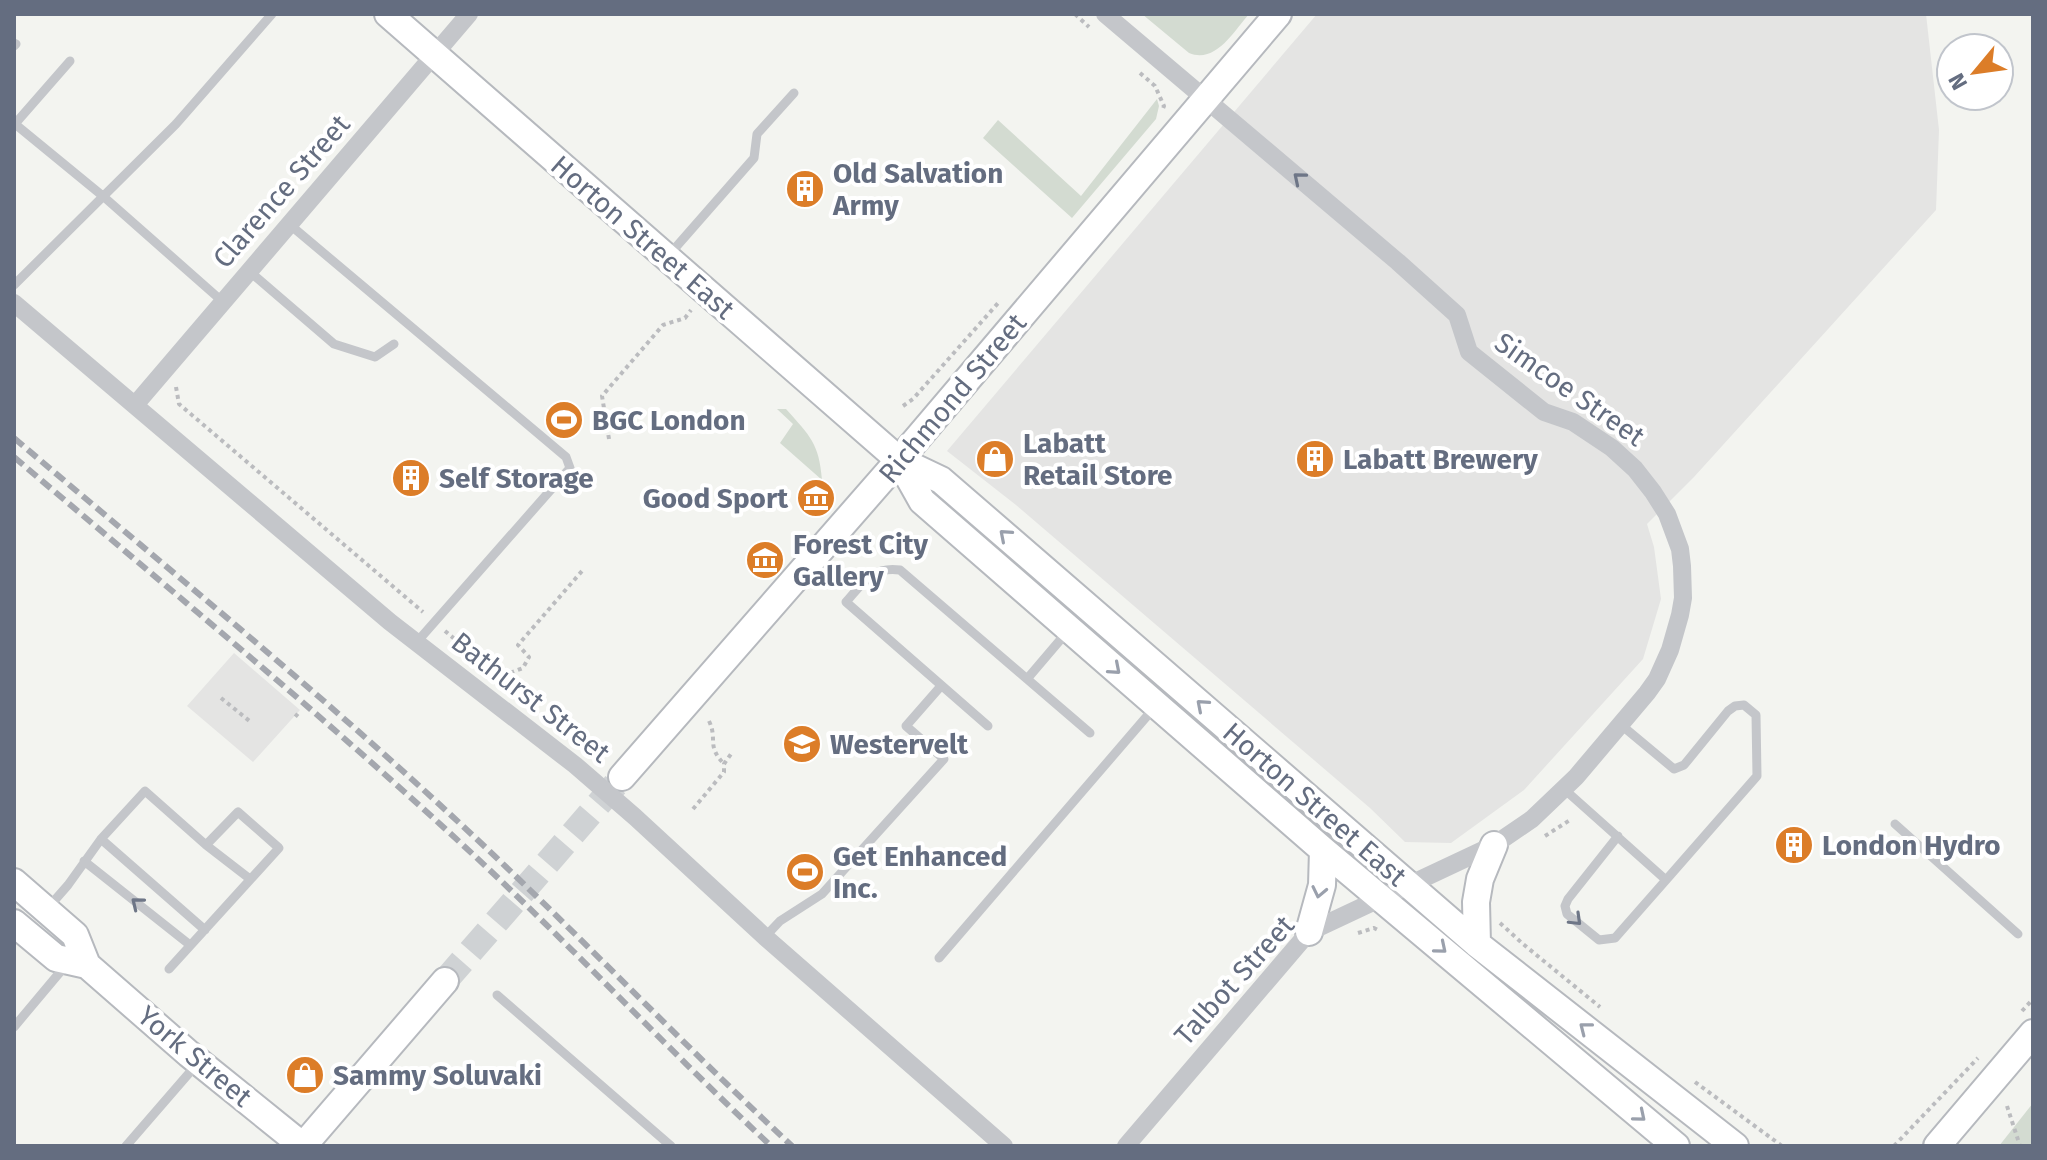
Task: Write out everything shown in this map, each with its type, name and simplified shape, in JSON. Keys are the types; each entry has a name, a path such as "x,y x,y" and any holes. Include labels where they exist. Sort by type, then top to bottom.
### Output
{"main road":[{"name":"Horton Street East","path":"388,14 899,460 941,480 1477,944 1735,1146"},
{"name":"Richmond Street","path":"622,777 899,460 1278,14"},
{"name":"Horton Street East","path":"899,460 922,501 1323,850 1676,1146"},
{"path":"1477,944 1476,902 1480,879 1494,845"},
{"path":"1309,932 1322,885 1323,850"},
{"name":"York Street","path":"14,882 75,935 78,963"},
{"name":"York Street","path":"14,923 56,958 78,963 303,1146"},
{"path":"303,1146 445,981"},
{"path":"1937,1146 2023,1033"}],"street":[{"name":"Clarence Street","path":"135,405 468,14"},
{"name":"Simcoe Street","path":"1105,14 1359,228 1457,315 1469,352 1544,412 1573,422 1612,448 1635,469 1667,514 1680,549 1683,598 1680,615 1670,650 1647,693 1576,777 1532,819 1494,845 1409,885"},
{"name":"Bathurst Street","path":"14,303 416,643 575,765 765,937 1004,1146"},
{"name":"Talbot Street","path":"1126,1146 1309,932 1409,885"}],"lane":[{"path":"14,285 176,124 272,14"},
{"path":"70,61 14,124 104,197 223,302"},
{"path":"667,257 754,158 757,134 794,93"},
{"path":"289,224 566,457 570,468 416,643"},
{"path":"249,271 334,344 375,357 394,344"},
{"path":"988,726 846,602 871,574 888,568 900,570 1090,733"},
{"path":"1027,679 1069,629"},
{"path":"765,937 780,921 822,894 944,759 906,726 941,686"},
{"path":"939,958 1156,705"},
{"path":"1618,836 1565,906 1567,914 1599,940 1615,938 1757,776 1756,715 1744,705 1728,711 1684,765 1674,769 1620,724"},
{"path":"1564,789 1666,880"},
{"path":"47,910 101,839 145,791 250,879"},
{"path":"169,969 279,848 238,812 206,845"},
{"path":"1895,824 2018,934"},
{"path":"101,839 205,930"},
{"path":"84,861 190,945"},
{"path":"14,1027 78,963"},
{"path":"497,995 671,1146"},
{"path":"126,1146 199,1062"}],"path":[{"path":"1075,14 1098,35"},
{"path":"1132,65 1155,86 1161,96 1164,106 1159,121"},
{"path":"903,406 922,389 1000,301"},
{"path":"609,439 602,396 663,325 685,318 693,308"},
{"path":"185,376 175,388 179,404 493,671 510,673 523,668 529,657 518,645 582,571"},
{"path":"221,698 252,723"},
{"path":"295,714 301,719"},
{"path":"709,721 714,732 711,745 724,764"},
{"path":"693,809 724,772 724,764 731,754"},
{"path":"1535,844 1570,820"},
{"path":"1498,912 1500,922 1523,944 1608,1013"},
{"path":"1352,934 1374,928 1383,932"},
{"path":"2023,1033 2033,999"},
{"path":"1894,1146 1985,1050"},
{"path":"1694,1081 1782,1146"},
{"path":"2007,1106 2020,1146"}],"shaded area":[{"path":"1142,14 1249,14 1224,44 1208,54 1199,55 1189,53"},
{"path":"1317,14 1926,14 1939,130 1936,210 1694,477 1647,524 1654,547 1661,599 1643,659 1524,790 1451,843 1405,842 1370,808 1016,505 947,451"},
{"path":"1157,99 1156,119 1072,218 983,138 998,120 1081,196"},
{"path":"777,409 786,409 812,441 822,480 780,443 793,424"},
{"path":"234,653 300,710 253,762 187,706"},
{"path":"2033,1103 2033,1146 1999,1146"}],"tunnel":[{"path":"445,981 622,777"}],"railway":[{"path":"14,438 400,768 496,857 792,1146"},
{"path":"14,457 283,685 441,825 771,1146"}],"place":[{"name":"Old Salvation Army","path":"805,189"},
{"name":"BGC London","path":"564,420"},
{"name":"Labatt Retail Store","path":"995,459"},
{"name":"Labatt Brewery","path":"1315,459"},
{"name":"Self Storage","path":"411,478"},
{"name":"Good Sport","path":"816,498"},
{"name":"Forest City Gallery","path":"765,560"},
{"name":"Westervelt","path":"802,744"},
{"name":"London Hydro","path":"1794,845"},
{"name":"Get Enhanced Inc.","path":"805,872"},
{"name":"Sammy Soluvaki","path":"305,1075"}]}
